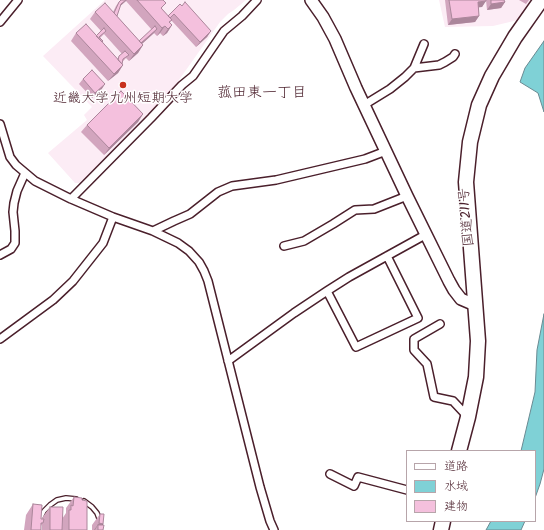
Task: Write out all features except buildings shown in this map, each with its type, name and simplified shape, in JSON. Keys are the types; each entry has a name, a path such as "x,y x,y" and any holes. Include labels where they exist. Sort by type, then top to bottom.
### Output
{"highway":[{"name":"国道211号","path":"459,450 476,377 478,341 466,182 470,142 479,105 492,76 515,38 541,0"}],"street":[{"path":"0,22 18,0"},
{"path":"71,199 182,85 193,76 224,31 242,16 257,0"},
{"path":"311,0 323,17 335,39 425,235 454,290 461,299 475,305"},
{"path":"364,105 390,90 414,68 424,44"},
{"path":"414,68 439,65 453,57 455,54"},
{"path":"0,124 10,157 16,165 35,181 71,199 113,217 153,231 178,243 189,251 199,262 208,281 237,401 260,487 274,530"},
{"path":"153,231 174,220 190,214 218,192 232,186 276,180 365,159 386,151"},
{"path":"0,255 11,250 15,243 12,212 17,191 25,173"},
{"path":"284,246 304,241 355,210 374,209 407,196"},
{"path":"2,335 53,300 73,281 103,243 113,217"},
{"path":"228,361 327,291 425,235"},
{"path":"327,291 356,347 418,318 387,256"},
{"path":"440,324 414,339 414,350 427,364 434,397 453,401 468,417"},
{"path":"330,474 354,486 358,477 406,490"},
{"path":"432,530 439,522"}],"lane":[{"path":"39,525 40,519 50,505 57,500 66,498 85,501 92,507 100,522 100,530"}],"shaded area":[{"name":"近畿大学九州短期大学","path":"105,0 246,0 220,22 169,94 80,183 75,183 48,153 87,120 84,115 92,107 43,56"},
{"path":"439,0 531,0 518,20 493,26 445,27"}],"water":[{"path":"544,41 544,112 538,93 520,82 525,68"},
{"path":"544,314 544,469 536,495 536,450 521,450 535,392 537,350"},
{"path":"490,522 525,522 521,530 486,530"}],"place":[{"name":"近畿大学九州短期大学","path":"123,85"}],"district":[{"name":"菰田東一丁目","path":"262,94"}]}
